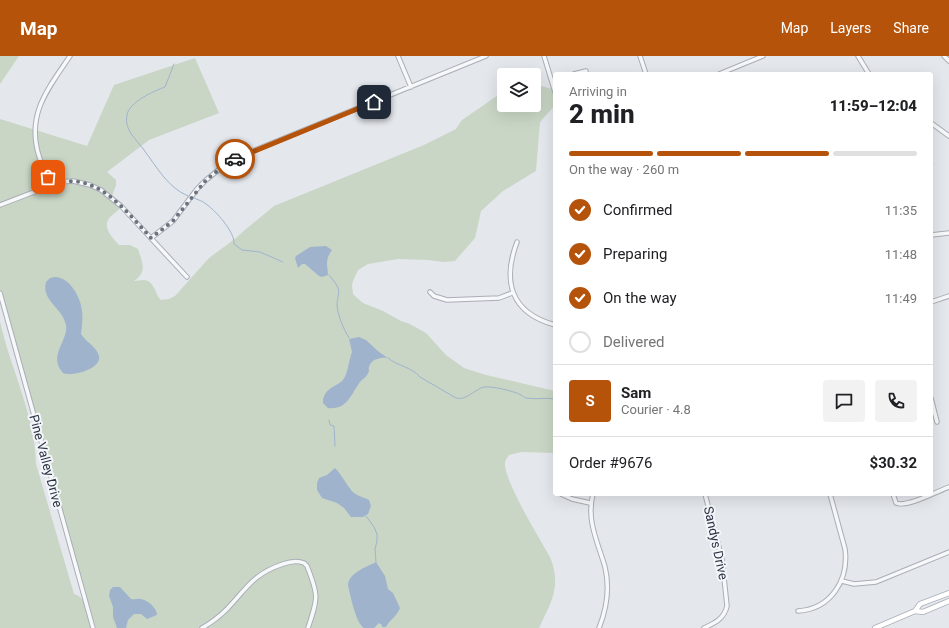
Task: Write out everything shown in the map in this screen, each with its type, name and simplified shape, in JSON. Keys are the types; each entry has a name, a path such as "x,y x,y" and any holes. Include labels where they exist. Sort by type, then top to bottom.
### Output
{"main road":[{"path":"915,611 920,604 949,593"},
{"path":"875,628 915,611 923,612 949,601"}],"street":[{"path":"51,185 39,156 36,131 38,112 45,93 70,56"},
{"path":"398,56 411,87"},
{"path":"151,238 173,221 206,180 227,163 249,152 486,56"},
{"path":"544,56 553,80"},
{"path":"640,56 645,72"},
{"path":"724,72 763,56"},
{"path":"858,56 867,72"},
{"path":"944,56 949,61"},
{"path":"582,72 586,71"},
{"path":"933,124 949,136"},
{"path":"0,205 60,182 73,181 90,185 101,190 121,206 187,277"},
{"path":"933,235 949,233"},
{"path":"517,242 510,268 512,293 522,306 533,316 553,324"},
{"path":"430,292 434,296 447,300 499,298 512,293"},
{"name":"Pine Valley Drive","path":"0,293 93,628"},
{"path":"933,301 949,296"},
{"path":"933,405 938,422"},
{"path":"933,493 949,487"},
{"path":"565,496 590,503"},
{"path":"592,496 590,503 593,530 608,584 607,604 599,628"},
{"name":"Sandys Drive","path":"704,628 718,621 722,617 726,612 727,600 722,559 706,496"},
{"path":"798,611 806,611 824,602 831,596 842,581 845,571 846,558 843,540 831,496"},
{"path":"894,496 896,503 901,505 927,496"},
{"path":"842,581 854,584 876,582 949,552"},
{"path":"202,628 216,620 258,576 280,565 294,561 304,563 316,591 316,604 308,628"}],"green space":[{"path":"0,56 19,56 0,84"},
{"path":"195,58 219,113 149,140 107,172 116,180 116,185 112,196 119,204 120,208 108,220 108,230 119,245 130,245 138,249 143,266 141,274 134,281 148,281 153,285 161,300 169,299 175,296 209,258 236,238 274,206 424,145 456,129 462,120 497,96 497,112 541,112 541,86 552,89 553,107 540,122 536,171 503,191 481,211 475,238 455,261 444,262 398,259 368,264 358,270 352,285 353,294 363,303 383,311 426,333 446,355 464,368 486,375 553,391 553,453 521,452 509,455 505,463 510,483 516,496 550,557 555,577 554,594 539,628 96,628 0,300 0,119 87,146 114,85"},
{"path":"0,321 4,339 27,409 35,445 36,464 74,594 82,599 84,603 91,628 0,628"}],"water":[{"path":"326,246 332,250 327,260 328,275 322,277 319,276 305,264 302,264 298,268 295,258 296,256 310,247"},
{"path":"55,277 65,280 74,289 82,311 81,334 96,350 99,356 99,361 96,365 86,371 67,374 63,373 59,367 57,360 58,354 65,336 66,325 64,319 46,294 45,289 46,282 50,278"},
{"path":"359,337 366,340 388,358 379,358 374,360 370,364 369,372 366,377 360,382 347,401 340,407 328,408 323,403 325,394 327,391 340,383 345,377 352,352 349,339"},
{"path":"335,468 354,493 369,500 371,506 368,514 363,517 351,517 344,508 337,503 322,498 317,490 319,478 327,475"},
{"path":"376,562 385,576 388,589 393,593 400,608 386,627 382,627 379,623 374,628 364,628 358,621 348,585 351,577 363,568"},
{"path":"113,587 120,587 131,599 146,601 154,607 157,615 147,619 141,614 134,614 128,620 126,628 117,628 113,617 113,607 109,596 110,590"}],"waterway":[{"path":"174,64 165,87 149,94 137,101 132,106 127,115 127,125 131,134 168,182 188,196"},
{"path":"194,198 205,203 220,217 228,228 234,244 242,250 260,252 283,262"},
{"path":"329,275 339,290 337,304 338,312 349,338"},
{"path":"388,358 413,371 420,377 456,398 463,398 481,388 488,387 508,390 527,398 553,399"},
{"path":"329,420 330,425 334,426 335,446"},
{"path":"366,516 377,534 375,549 376,562"}],"way so far":[{"path":"48,177 51,185 60,182 73,181 83,182 101,190 121,206 151,238 173,221 206,180 227,163 235,159"}],"route":[{"path":"235,159 374,102"}]}
